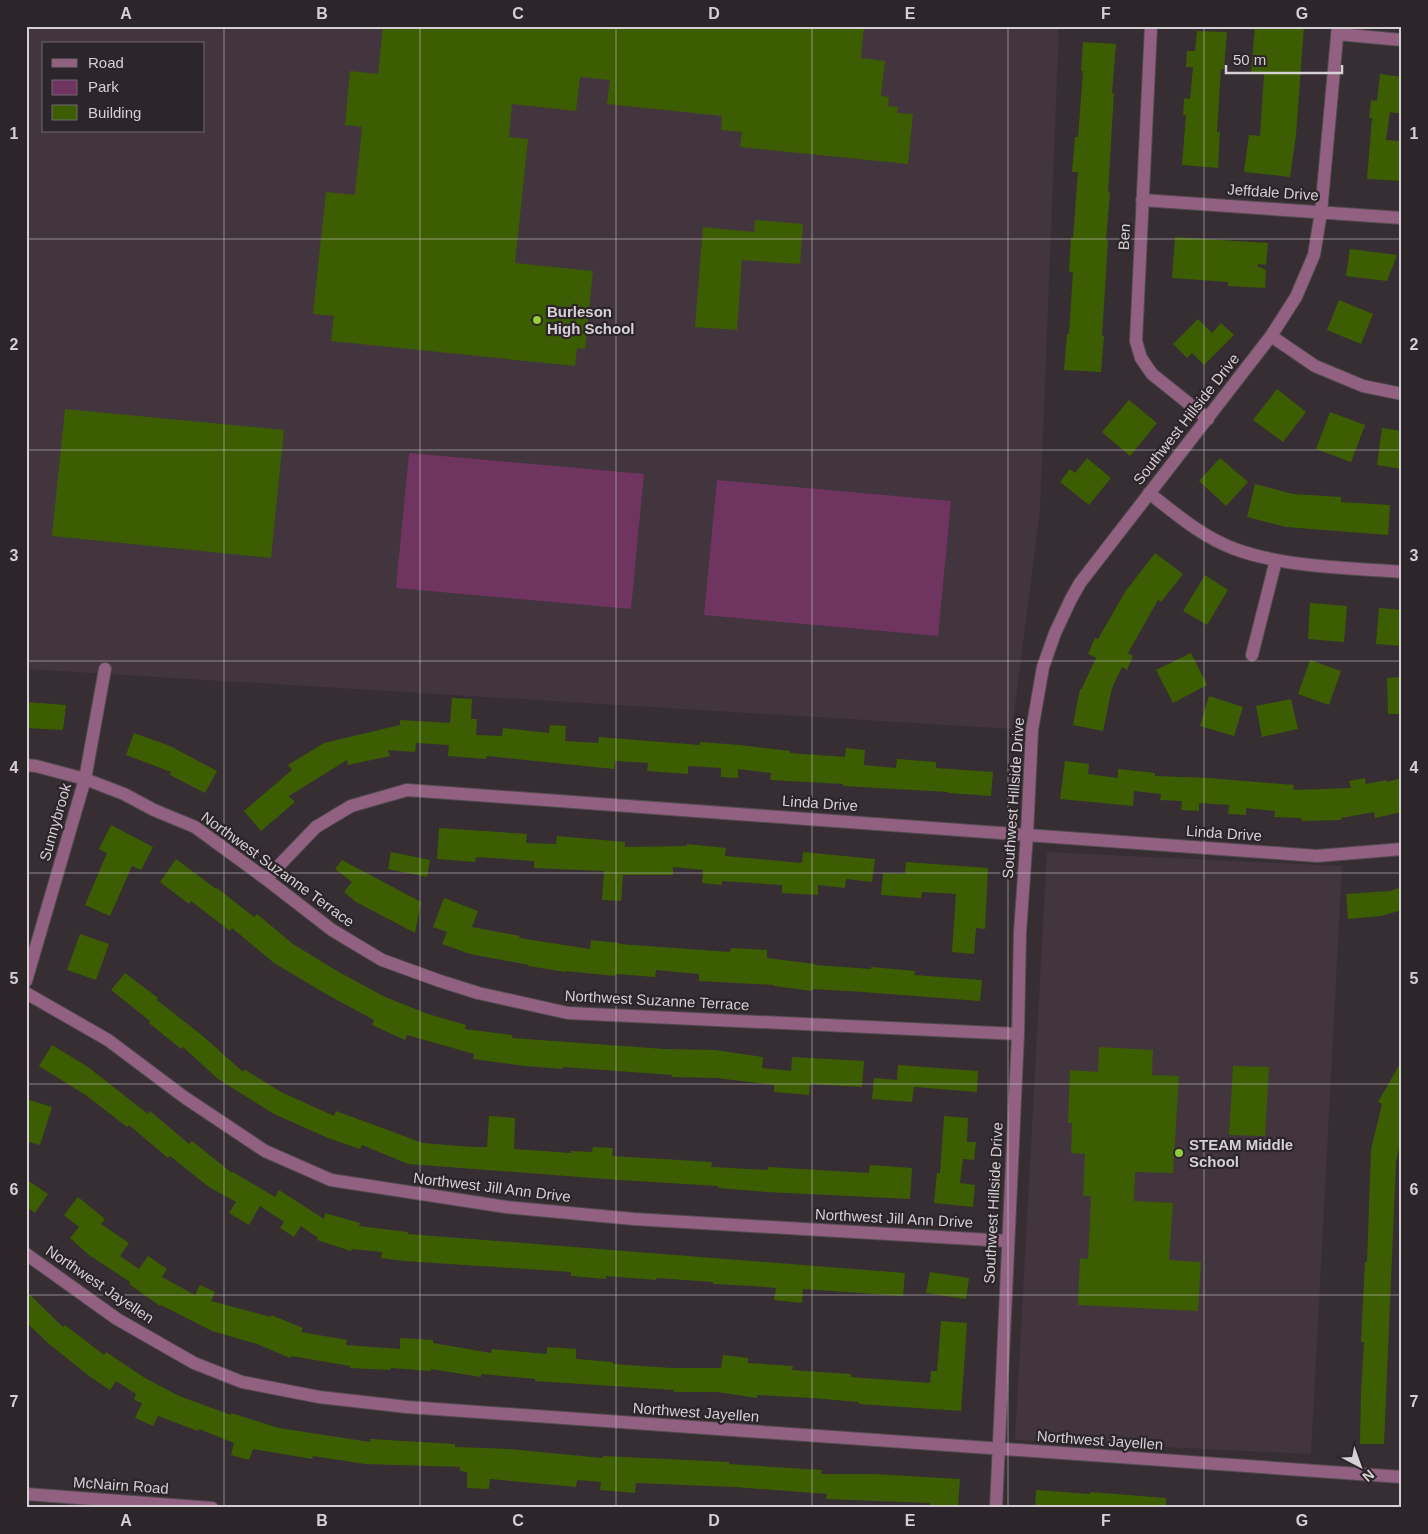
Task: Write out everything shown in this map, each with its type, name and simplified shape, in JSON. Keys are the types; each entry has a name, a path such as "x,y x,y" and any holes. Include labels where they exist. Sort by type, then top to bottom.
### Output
{"street":[{"name":"Ben","path":"1151,26 1136,340 1141,358 1152,374 1208,419"},
{"path":"1337,30 1402,40"},
{"name":"Southwest Hillside Drive","path":"996,1508 1018,1034 1020,932 1032,730 1043,667 1055,633 1080,583 1271,336 1296,297 1314,255 1320,212 1337,30"},
{"name":"Jeffdale Drive","path":"1142,200 1402,218"},
{"path":"1271,336 1315,366 1363,386 1402,394"},
{"path":"1149,493 1210,538 1236,549 1276,560 1402,572"},
{"path":"1252,655 1276,560"},
{"name":"Sunnybrook","path":"26,981 85,779 105,670"},
{"name":"Northwest Suzanne Terrace","path":"26,765 85,779 124,794 195,828 332,930 382,960 440,982 478,993 568,1013 1018,1034"},
{"name":"Linda Drive","path":"266,879 316,828 351,806 407,790 1317,856 1402,849"},
{"name":"Northwest Jill Ann Drive","path":"26,993 108,1040 184,1097 265,1151 331,1180 506,1207 624,1218 1007,1241"},
{"name":"Northwest Jayellen","path":"26,1254 117,1319 194,1363 242,1382 319,1397 407,1407 1402,1477"},
{"name":"McNairn Road","path":"26,1494 212,1508"}],"shaded area":[{"name":"Burleson High School","path":"26,26 1059,26 1040,510 1012,729 26,669"},
{"name":"STEAM Middle School","path":"1047,852 1342,866 1311,1454 1015,1440"}],"green space":[{"path":"409,453 644,474 631,609 396,588"},
{"path":"717,480 951,501 938,636 704,615"}],"building":[{"path":"383,26 864,26 861,58 885,61 881,96 889,97 888,106 898,107 897,113 913,114 908,164 740,147 742,132 721,130 722,116 607,104 610,80 580,77 576,111 512,104 509,137 528,139 515,263 593,271 585,349 577,348 575,366 331,341 334,316 313,314 326,192 355,195 362,127 345,125 350,71 378,74"},
{"path":"1255,26 1304,26 1296,135 1290,177 1244,172 1249,135 1260,136 1264,74 1251,73"},
{"path":"1197,31 1227,32 1224,69 1221,69 1217,132 1220,132 1218,168 1182,165 1186,115 1183,115 1184,98 1190,99 1193,67 1186,67 1187,51 1195,51"},
{"path":"1083,42 1116,44 1112,93 1114,93 1101,372 1064,370 1067,334 1069,334 1073,272 1069,272 1078,172 1072,172 1075,137 1078,137 1083,71 1081,71"},
{"path":"1380,74 1402,77 1402,114 1390,112 1386,140 1402,141 1402,181 1367,179 1372,118 1369,118 1371,100 1377,101"},
{"path":"755,220 803,224 800,264 742,260 737,330 695,327 703,227 754,232"},
{"path":"1175,237 1268,243 1266,265 1258,264 1257,266 1266,270 1265,288 1228,286 1228,282 1172,278"},
{"path":"1350,249 1397,255 1387,281 1346,276"},
{"path":"1339,300 1373,314 1361,344 1327,330"},
{"path":"1198,319 1212,333 1221,323 1234,335 1204,365 1192,353 1187,358 1173,344"},
{"path":"1277,389 1306,412 1283,442 1253,420"},
{"path":"1129,400 1157,423 1130,456 1102,432"},
{"path":"65,409 284,430 271,558 52,536"},
{"path":"1330,412 1365,425 1351,462 1316,449"},
{"path":"1382,428 1402,431 1402,469 1377,465"},
{"path":"1087,458 1111,478 1089,505 1060,482 1070,469 1075,473"},
{"path":"1220,458 1248,482 1226,506 1199,481"},
{"path":"1255,484 1293,494 1341,497 1341,502 1390,505 1388,535 1286,527 1247,517"},
{"path":"1155,553 1183,574 1161,602 1158,600 1128,653 1133,656 1127,670 1122,667 1112,688 1103,731 1073,725 1080,689 1096,658 1088,654 1095,638 1098,639 1125,592"},
{"path":"1205,575 1228,590 1207,625 1183,611"},
{"path":"1310,603 1347,606 1344,642 1308,639"},
{"path":"1379,608 1402,610 1402,646 1376,644"},
{"path":"1191,653 1207,685 1173,703 1156,670"},
{"path":"1310,660 1341,671 1329,705 1298,694"},
{"path":"1402,677 1402,714 1388,714 1387,678"},
{"path":"1209,696 1243,707 1234,736 1200,726"},
{"path":"452,698 472,699 471,719 477,719 476,735 502,736 503,728 549,733 550,725 566,726 565,741 598,743 599,737 700,745 700,742 790,751 790,753 845,757 846,748 865,750 864,765 896,768 897,759 936,762 936,768 993,772 991,796 770,780 771,773 738,769 738,778 721,777 721,768 688,766 688,774 647,771 648,763 615,761 614,769 487,756 486,759 448,756 449,745 416,743 415,752 388,750 390,756 348,765 347,760 289,796 295,802 261,831 244,811 292,770 288,765 324,743 400,725 400,720 450,723"},
{"path":"1291,699 1298,729 1262,737 1256,706"},
{"path":"26,702 66,705 63,730 26,728"},
{"path":"134,733 170,746 217,771 205,793 170,775 171,772 126,755"},
{"path":"1065,761 1089,764 1088,774 1118,778 1118,769 1155,773 1155,776 1294,785 1293,790 1351,788 1349,781 1365,778 1366,784 1402,778 1402,812 1375,818 1374,812 1341,818 1341,820 1302,821 1301,818 1274,817 1275,811 1246,808 1246,815 1228,814 1229,805 1199,803 1199,811 1181,810 1182,801 1160,800 1161,794 1134,791 1133,806 1060,799"},
{"path":"111,825 153,847 141,870 132,866 110,916 85,905 107,853 99,849"},
{"path":"439,828 527,834 526,843 556,844 557,836 625,842 625,847 687,846 687,844 726,848 725,856 802,863 803,852 875,859 872,882 846,879 845,888 818,885 818,895 782,893 782,885 722,881 722,885 702,883 703,870 673,867 673,875 623,875 621,901 602,900 604,871 534,868 534,861 476,857 475,862 437,859"},
{"path":"391,852 430,860 427,877 388,869"},
{"path":"176,859 254,917 257,914 293,944 337,971 385,997 428,1014 466,1025 465,1029 512,1035 512,1038 664,1049 715,1050 763,1057 762,1068 791,1071 792,1057 864,1061 862,1087 810,1084 809,1095 774,1092 774,1085 716,1078 672,1077 672,1075 563,1067 563,1069 473,1059 474,1054 407,1035 405,1040 372,1025 374,1020 274,963 232,928 230,931 191,901 189,904 160,882"},
{"path":"342,860 421,902 415,933 356,902 344,892 352,882 335,869"},
{"path":"906,862 988,868 985,929 976,928 974,954 952,952 956,894 922,892 921,898 881,895 883,873 905,874"},
{"path":"1402,887 1402,910 1381,916 1348,919 1346,894 1390,891"},
{"path":"444,898 478,911 472,927 520,936 519,938 590,949 591,940 619,944 730,952 731,948 767,950 767,958 815,965 871,969 871,967 915,971 914,975 982,980 980,1001 863,992 812,989 812,991 774,985 699,981 699,974 656,970 655,977 616,974 615,976 565,972 528,966 470,954 442,944 447,932 433,927"},
{"path":"80,934 109,944 96,980 67,970"},
{"path":"125,973 158,998 157,1000 204,1037 243,1072 244,1069 281,1092 334,1116 336,1111 423,1143 487,1147 489,1116 515,1118 514,1149 571,1153 571,1151 592,1152 593,1147 613,1148 612,1156 712,1162 711,1167 768,1170 768,1167 869,1173 870,1165 912,1168 910,1199 767,1192 718,1188 718,1186 408,1164 362,1145 360,1149 328,1138 274,1114 218,1079 183,1047 181,1049 111,990"},
{"path":"52,1045 88,1067 148,1114 150,1111 189,1144 192,1141 232,1173 275,1197 279,1190 324,1219 325,1213 360,1223 359,1226 408,1232 408,1234 905,1273 903,1296 803,1289 802,1303 774,1300 776,1288 656,1278 656,1280 606,1276 606,1279 571,1276 571,1272 381,1258 382,1252 352,1249 351,1251 317,1240 318,1238 301,1226 294,1237 280,1228 284,1222 260,1206 249,1225 229,1213 236,1202 209,1187 170,1156 168,1158 129,1125 127,1127 87,1096 39,1066"},
{"path":"1099,1047 1153,1050 1152,1075 1179,1076 1173,1173 1135,1172 1134,1201 1173,1203 1169,1260 1201,1262 1198,1311 1078,1305 1080,1258 1088,1259 1091,1196 1083,1196 1085,1154 1071,1153 1072,1123 1068,1123 1070,1070 1098,1072"},
{"path":"1402,1060 1402,1135 1396,1162 1384,1444 1360,1444 1364,1342 1361,1342 1365,1262 1367,1262 1371,1149 1382,1104 1378,1102"},
{"path":"898,1065 978,1071 977,1092 914,1087 912,1102 872,1099 874,1078 897,1080"},
{"path":"1233,1066 1269,1067 1265,1136 1229,1135"},
{"path":"29,1100 52,1107 40,1145 26,1141 26,1111"},
{"path":"944,1116 968,1118 967,1142 976,1142 974,1160 963,1159 960,1183 975,1185 973,1207 934,1203 937,1173 940,1173"},
{"path":"26,1179 48,1194 35,1213 26,1207"},
{"path":"78,1197 105,1219 101,1224 129,1243 120,1256 139,1269 148,1256 167,1269 162,1277 195,1295 200,1285 215,1292 211,1301 271,1317 271,1315 303,1328 301,1332 347,1340 346,1345 400,1349 400,1338 433,1340 433,1343 491,1353 492,1349 547,1354 547,1347 576,1349 576,1359 671,1368 721,1368 723,1355 748,1358 748,1363 793,1366 792,1370 851,1374 851,1377 930,1383 931,1371 937,1371 941,1321 967,1323 961,1411 859,1404 859,1402 812,1398 757,1395 757,1398 717,1392 674,1392 674,1390 535,1381 535,1379 481,1374 481,1377 431,1369 431,1371 391,1368 390,1370 350,1368 350,1366 291,1356 290,1358 257,1344 212,1331 160,1306 129,1284 130,1282 89,1255 70,1238 79,1227 64,1215"},
{"path":"930,1272 969,1278 966,1299 926,1293"},
{"path":"26,1291 63,1327 65,1325 104,1355 106,1352 145,1378 179,1396 231,1415 231,1413 279,1428 370,1442 370,1439 455,1444 455,1447 509,1449 603,1458 603,1456 729,1462 729,1464 822,1470 821,1474 873,1474 960,1479 958,1508 930,1508 930,1503 826,1499 827,1494 734,1487 636,1483 635,1493 600,1490 601,1482 577,1480 576,1487 490,1479 489,1489 467,1488 467,1472 460,1471 460,1467 365,1464 313,1456 312,1459 253,1449 249,1460 231,1455 234,1443 199,1429 198,1431 158,1416 153,1426 135,1418 142,1403 134,1400 136,1394 116,1381 110,1390 89,1376 48,1343 26,1322"},
{"path":"1036,1490 1166,1498 1166,1508 1035,1508"}],"place":[{"name":"Burleson High School","path":"537,320"},
{"name":"STEAM Middle School","path":"1179,1153"}]}
